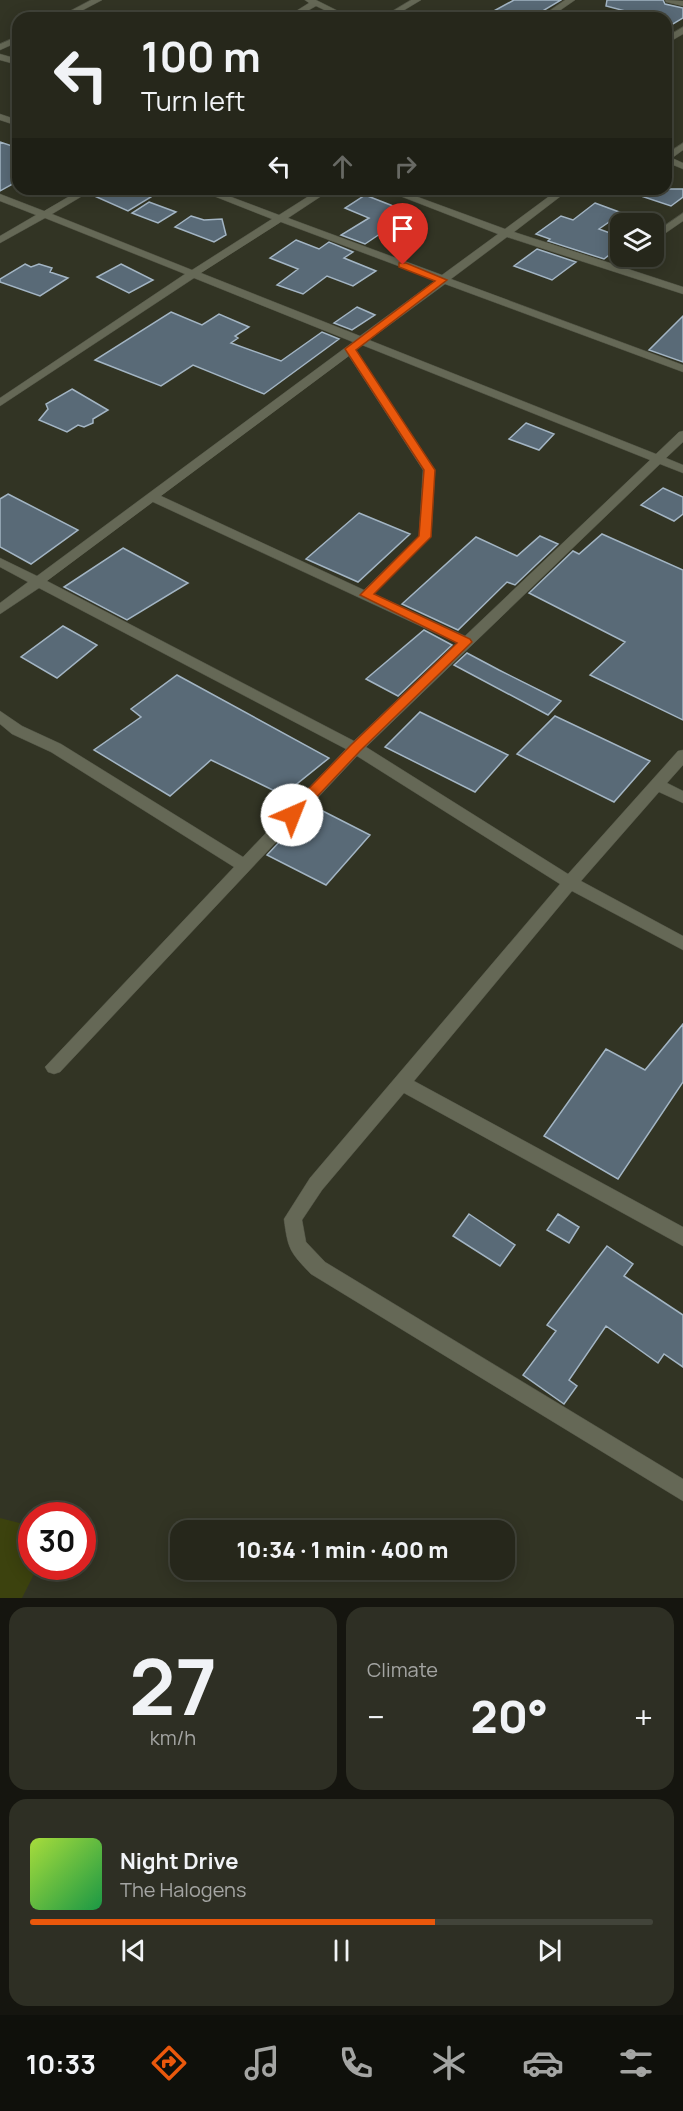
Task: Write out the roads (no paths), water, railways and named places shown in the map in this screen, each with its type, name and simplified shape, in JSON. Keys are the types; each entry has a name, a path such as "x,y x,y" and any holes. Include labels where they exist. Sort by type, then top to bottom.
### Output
{"street":[{"path":"75,12 99,0"},
{"path":"396,12 417,0"},
{"path":"552,12 571,0"},
{"path":"669,0 683,4"},
{"path":"298,12 313,2 335,12"},
{"path":"0,240 78,195"},
{"path":"218,195 683,369"},
{"path":"0,403 194,273 318,195"},
{"path":"403,195 506,233 683,291"},
{"path":"0,610 557,195"},
{"path":"0,197 683,469"},
{"path":"664,230 683,216"},
{"path":"351,349 429,470 425,537 366,595"},
{"path":"54,1067 356,748 683,435"},
{"path":"153,497 466,642"},
{"path":"0,562 356,748 570,883 683,944"},
{"path":"0,716 17,730 56,748 244,865"},
{"path":"683,755 570,883 316,1184 293,1219 297,1246 318,1268 683,1491"},
{"path":"657,785 683,798"},
{"path":"402,1083 683,1237"}]}
